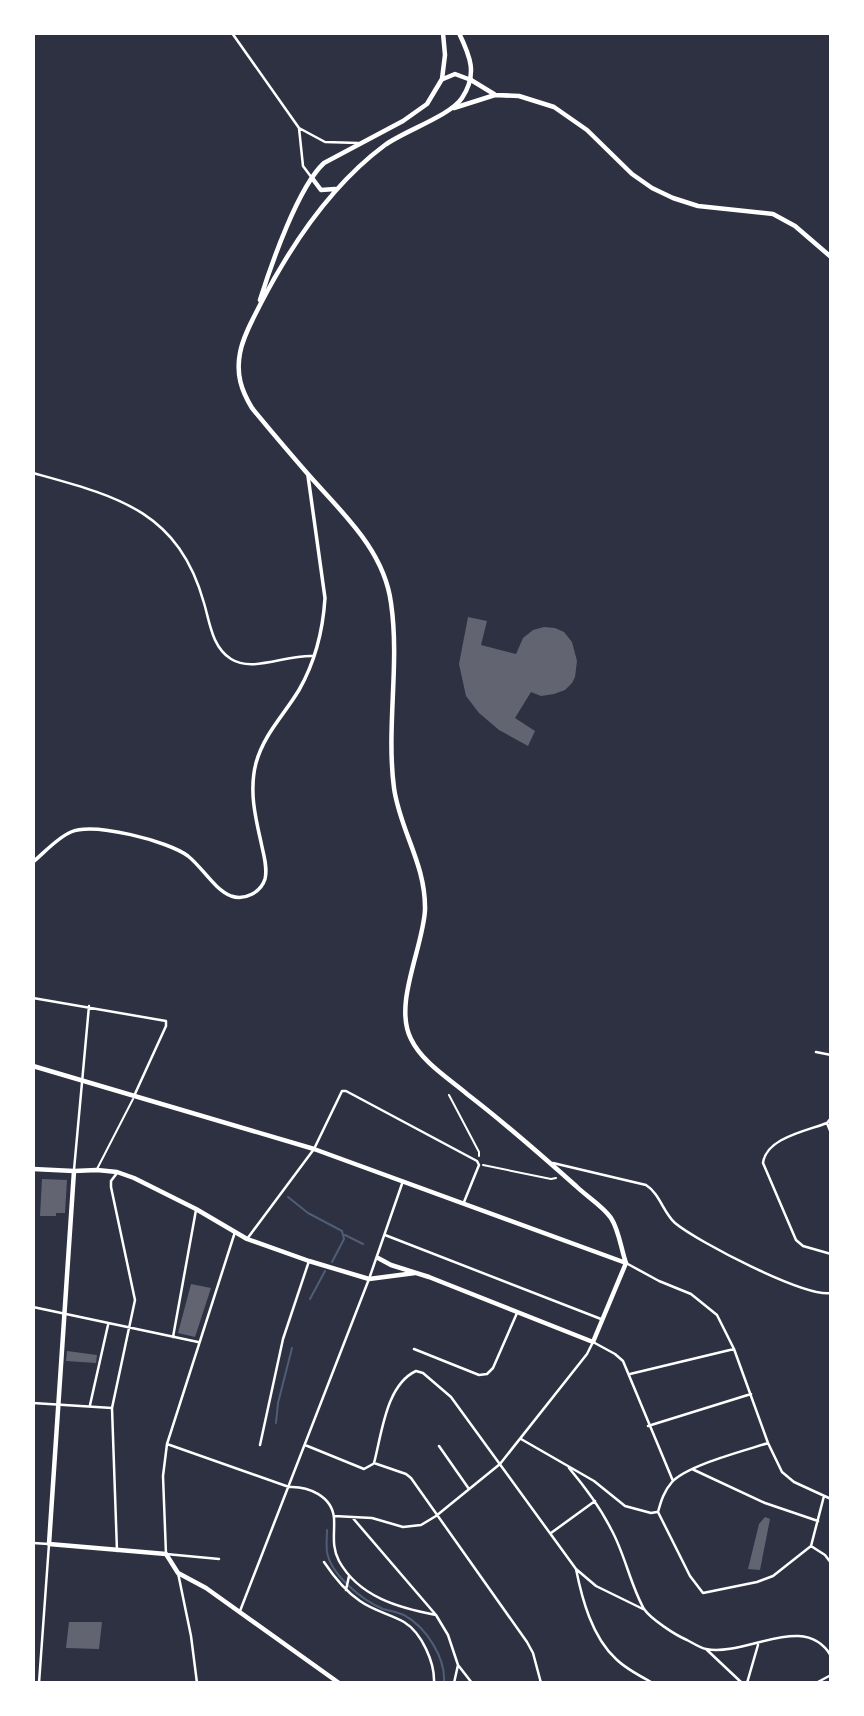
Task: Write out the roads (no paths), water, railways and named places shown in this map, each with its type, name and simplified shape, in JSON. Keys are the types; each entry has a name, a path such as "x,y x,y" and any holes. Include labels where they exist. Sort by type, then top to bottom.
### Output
{"main road":[{"path":"378,1258 593,1342 626,1263 611,1218 530,1144 436,1069 410,1038 406,1026 406,1001 420,944 424,897 420,864 394,789 391,737 393,625 389,590 371,548 252,408 239,383 240,351 269,271 312,178 324,163 418,111 433,97 442,79 445,55 443,33"},
{"path":"454,108 462,99 471,80 471,60 459,33"},
{"path":"442,79 455,74 471,80 495,95"},
{"path":"255,314 276,275 337,188 363,163 409,130 454,108 495,95 519,96 554,107 572,117 632,174 673,198 698,206 773,214 795,226 831,257"},
{"path":"312,178 321,190 337,188"},
{"path":"33,1066 313,1149 626,1263"},
{"path":"33,1169 117,1172 196,1209 247,1239 309,1261 369,1279 415,1273"},
{"path":"74,1171 49,1544 166,1554 178,1573 240,1611 339,1683"}],"street":[{"path":"232,33 299,128 307,134 332,143 360,143"},
{"path":"299,128 303,166 312,178"},
{"path":"33,473 102,493 131,505 168,533 194,576 217,644 232,659 254,665 285,657 314,656"},
{"path":"33,862 66,834 79,829 99,828 181,851 233,897 248,896 261,886 266,872 253,806 256,764 268,734 298,692 314,656 325,598 308,474"},
{"path":"33,998 167,1022 97,1170"},
{"path":"74,1171 89,1006"},
{"path":"816,1052 831,1055"},
{"path":"247,1239 313,1149 340,1092 346,1091 475,1160 479,1165 464,1202"},
{"path":"831,1118 827,1123 774,1144 766,1152 763,1163 796,1240 803,1246 831,1254"},
{"path":"827,1123 831,1133"},
{"path":"550,1162 646,1185 675,1222 697,1237 790,1285 811,1292 831,1293"},
{"path":"117,1172 111,1181 111,1187 135,1292 112,1408 117,1551"},
{"path":"240,1611 378,1258 403,1181"},
{"path":"173,1337 196,1209"},
{"path":"219,1559 166,1554 163,1476 167,1444 235,1232"},
{"path":"386,1235 601,1320"},
{"path":"260,1445 283,1339 309,1261"},
{"path":"626,1263 702,1300 717,1315 734,1349 778,1465 787,1477 831,1499"},
{"path":"33,1307 198,1342"},
{"path":"414,1349 479,1375 487,1374 493,1368 518,1312"},
{"path":"90,1405 108,1325"},
{"path":"334,1517 372,1518 402,1527 421,1525 436,1516 500,1465 587,1354 593,1342 623,1361 673,1481"},
{"path":"630,1374 734,1349"},
{"path":"305,1446 364,1469 374,1463 391,1400 400,1381 416,1371 424,1373 451,1397 576,1569 603,1591 645,1611 681,1638 706,1649 742,1683"},
{"path":"648,1426 751,1394"},
{"path":"33,1403 112,1408"},
{"path":"521,1439 594,1481 625,1506 657,1512"},
{"path":"768,1443 692,1469 673,1481 662,1498 657,1512 690,1576 704,1593 773,1576 811,1546 824,1496"},
{"path":"167,1444 289,1487 299,1486 322,1496 334,1517 335,1551 349,1576 377,1598 436,1615"},
{"path":"439,1446 469,1489"},
{"path":"374,1463 408,1476 527,1643 533,1653 541,1683"},
{"path":"569,1468 595,1501 621,1549 645,1611"},
{"path":"692,1469 765,1503 818,1521"},
{"path":"551,1533 595,1501"},
{"path":"351,1516 436,1615 448,1635 458,1665 472,1683"},
{"path":"33,1543 49,1544 39,1683"},
{"path":"811,1546 825,1555 831,1563"},
{"path":"324,1562 346,1589 375,1611 410,1626 431,1660 435,1671 434,1683"},
{"path":"576,1569 583,1600 607,1650 626,1667 653,1683"},
{"path":"178,1573 197,1683"},
{"path":"346,1589 349,1576"},
{"path":"706,1649 758,1644 789,1635 809,1636 819,1642 831,1656"},
{"path":"747,1683 758,1644"},
{"path":"454,1683 458,1665"},
{"path":"816,1683 831,1675"}],"waterway":[{"path":"288,1197 308,1213 342,1231 344,1239 332,1262"},
{"path":"345,1235 363,1244"},
{"path":"310,1299 325,1271"},
{"path":"276,1423 278,1403 292,1348"},
{"path":"327,1530 327,1552 334,1569 366,1600 383,1609 404,1615 420,1627 438,1654 444,1683"}]}
